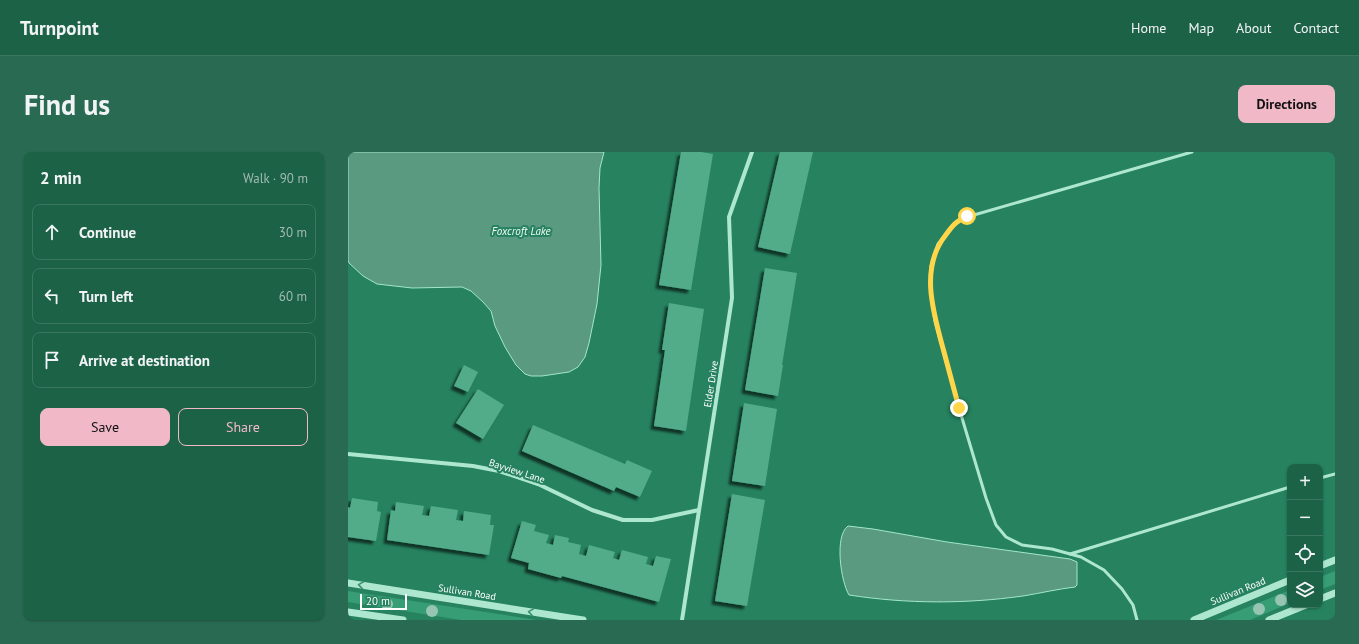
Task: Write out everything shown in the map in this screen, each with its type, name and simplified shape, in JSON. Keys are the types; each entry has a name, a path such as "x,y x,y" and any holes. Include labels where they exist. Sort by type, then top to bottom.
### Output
{"street":[{"name":"Elder Drive","path":"682,620 732,298 729,217 752,152"},
{"name":"Bayview Lane","path":"348,454 473,466 499,471 538,484 592,510 623,520 652,520 699,510"},
{"path":"1323,565 1335,560"},
{"name":"Sullivan Road","path":"1194,620 1287,581"},
{"name":"Sullivan Road","path":"348,583 583,620"},
{"path":"1323,598 1335,593"},
{"path":"1268,620 1298,608"},
{"path":"348,612 403,620"}],"lane":[{"path":"1137,620 1134,605 1122,589 1104,570 1070,554 1052,549 1022,545 1006,537 996,524 986,498 935,322 930,295 931,266 938,244 956,222 967,216 1192,152"},
{"path":"1323,477 1335,474"},
{"path":"1070,554 1287,488"}],"shaded area":[{"path":"1335,571 1335,584 1323,589 1323,576"},
{"path":"348,591 537,620 461,620 348,602"},
{"path":"1287,591 1287,604 1250,620 1216,620"}],"water":[{"name":"Foxcroft Lake","path":"348,152 604,152 600,168 599,188 601,265 597,304 585,357 578,367 569,372 542,376 531,376 525,374 516,365 505,347 495,326 491,311 471,291 462,287 412,288 377,284 363,276 349,263"},
{"path":"848,526 947,542 1070,559 1077,562 1077,585 1075,587 1002,599 958,602 893,600 849,595 841,570 840,559 841,539"}],"building":[{"path":"681,152 701,152 713,154 691,290 659,285"},
{"path":"780,152 813,152 790,254 758,247"},
{"path":"765,268 797,273 778,396 745,390"},
{"path":"669,303 704,309 686,431 654,426 665,350 662,350"},
{"path":"464,365 478,372 468,392 454,386"},
{"path":"478,389 504,405 483,439 456,423"},
{"path":"744,403 777,409 765,486 732,481"},
{"path":"533,425 625,464 627,460 652,471 640,497 616,487 614,491 522,451"},
{"path":"732,494 765,500 747,606 715,601"},
{"path":"352,498 378,502 377,511 381,512 376,541 348,537 348,507 350,508"},
{"path":"396,502 424,506 422,515 429,516 431,506 458,510 456,520 463,521 464,511 491,515 490,525 494,525 489,555 387,540 391,510 395,511"},
{"path":"522,521 536,525 534,531 549,535 546,543 553,545 555,535 569,538 568,542 581,545 579,554 586,556 589,545 615,552 613,558 619,560 622,550 648,557 646,564 653,566 656,556 671,559 659,602 562,576 561,578 528,569 529,563 511,558"}],"route":[{"path":"959,408 935,322 930,295 931,266 938,244 956,222 967,216"}]}
